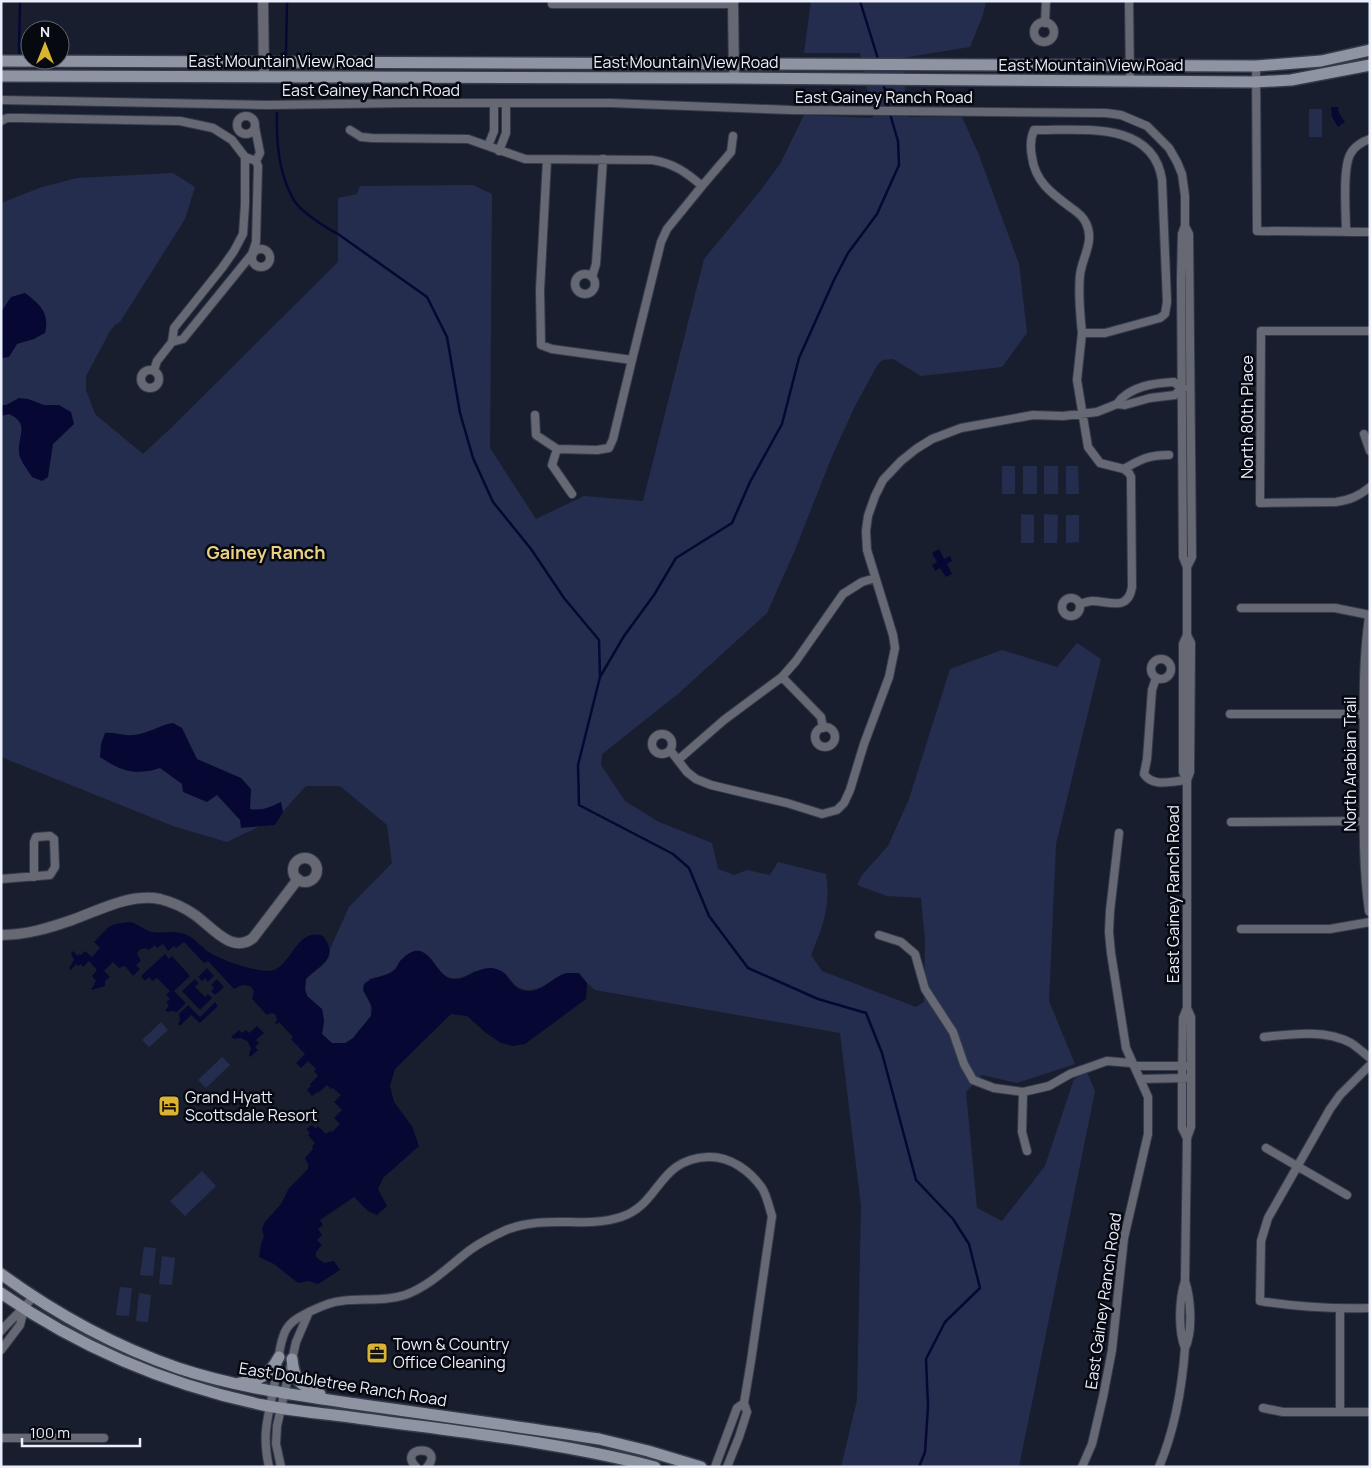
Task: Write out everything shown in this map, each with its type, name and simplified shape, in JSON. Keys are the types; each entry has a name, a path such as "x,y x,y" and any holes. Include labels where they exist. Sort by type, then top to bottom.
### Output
{"main road":[{"name":"East Mountain View Road","path":"1,61 1256,66 1321,61 1370,50"},
{"name":"East Mountain View Road","path":"1,76 734,78 1255,82 1291,80 1370,65"},
{"name":"East Doubletree Ranch Road","path":"1,1274 33,1297 77,1324 136,1352 178,1368 234,1384 279,1393 599,1440 648,1451 701,1467"},
{"name":"East Doubletree Ranch Road","path":"1,1293 24,1309 82,1342 140,1369 199,1389 275,1407 560,1447 620,1458 655,1467"},
{"path":"234,1384 250,1382 264,1377 279,1357"},
{"path":"292,1359 294,1372 299,1383 333,1400"}],"street":[{"path":"263,1 264,77"},
{"path":"1045,22 1046,1"},
{"path":"1129,1 1130,81"},
{"path":"552,2 733,2 734,78"},
{"path":"1256,66 1257,231 1370,232"},
{"name":"East Gainey Ranch Road","path":"1,100 247,104 673,104 791,110 1106,113 1121,114 1148,126 1169,148 1182,174 1185,226 1190,234 1185,388 1192,557 1187,567 1187,635 1183,644 1187,717 1183,772 1187,780 1187,1008 1191,1016 1186,1078 1191,1127 1187,1138 1185,1281 1189,1292 1189,1339 1185,1348 1176,1414 1159,1467"},
{"path":"488,146 494,131 494,103"},
{"path":"499,150 506,133 506,103"},
{"path":"247,104 247,116"},
{"path":"172,342 183,339 250,257 256,242 258,166 256,161 260,152 254,121 247,116 241,117 237,121 237,127 240,132 249,134 255,127"},
{"path":"1,121 7,118 21,118 180,121 213,128 232,140 245,157 256,161"},
{"path":"350,130 361,137 457,137 468,139 517,158 547,160 652,160 665,162 674,165 702,186"},
{"path":"1080,604 1090,601 1120,603 1130,595 1131,478 1130,473 1124,469 1100,463 1088,447 1077,380 1082,333 1079,289 1080,272 1090,243 1090,233 1086,222 1079,213 1049,191 1037,175 1030,146 1034,130 1112,131 1140,143 1158,163 1161,172 1168,302 1165,314 1160,318 1105,332 1082,333"},
{"path":"232,140 240,132"},
{"path":"536,415 536,435 557,449 596,450 609,448 613,439 661,242 702,186 731,152 732,136"},
{"path":"1346,232 1346,162 1351,151 1364,141 1370,139"},
{"path":"154,370 157,361 172,342 174,328 234,251 243,234 245,157"},
{"path":"592,277 596,264 603,159"},
{"path":"547,160 540,290 541,345 552,349 632,360"},
{"path":"245,201 257,201"},
{"path":"234,251 250,257"},
{"path":"206,288 216,299"},
{"name":"North 80th Place","path":"1370,332 1261,331 1260,503 1348,501 1358,497 1370,487"},
{"path":"670,750 687,772 696,779 712,785 788,803 822,814 837,810 844,803 850,790 864,744 889,677 895,648 893,635 867,550 866,538 868,516 883,480 891,470 916,449 941,435 961,428 1033,415 1097,412 1117,404 1125,405 1150,398 1175,395 1185,388 1174,382 1146,386 1122,396 1117,404"},
{"path":"1364,434 1370,451"},
{"path":"557,449 552,465 572,494"},
{"path":"1124,469 1141,458 1169,455"},
{"path":"678,760 724,720 782,677 843,594 862,582 875,578"},
{"path":"1241,608 1335,608 1370,616"},
{"name":"North Arabian Trail","path":"1370,616 1366,652 1368,778 1365,821 1367,890 1370,911"},
{"path":"782,677 821,717 823,728"},
{"name":"East Gainey Ranch Road","path":"1156,678 1152,690 1148,759 1144,774 1150,781 1156,783 1187,780"},
{"path":"1230,714 1366,714"},
{"path":"1232,822 1365,821"},
{"name":"East Gainey Ranch Road","path":"1082,1467 1092,1444 1104,1397 1112,1350 1124,1238 1148,1134 1148,1097 1126,1048 1113,969 1110,932 1119,833"},
{"path":"1,880 34,877 50,875 55,867 54,838 50,836 36,837 34,842 34,877"},
{"path":"1,935 29,933 56,926 126,900 139,898 159,899 177,905 195,915 229,941 237,944 245,943 253,938 298,879"},
{"path":"1241,929 1330,929 1370,922"},
{"path":"879,935 901,942 915,954 925,990 953,1032 964,1064 973,1080 994,1088 1022,1092 1049,1086 1070,1074 1107,1061 1187,1066"},
{"path":"1264,1037 1325,1035 1351,1043 1370,1058"},
{"path":"1370,1065 1340,1095 1268,1218 1261,1241 1260,1301 1280,1305 1340,1309 1370,1308"},
{"path":"1140,1079 1186,1078"},
{"path":"1022,1092 1022,1132 1027,1151"},
{"path":"1266,1148 1347,1195"},
{"path":"281,1467 276,1444 275,1407 279,1393 279,1357 281,1342 286,1328 300,1316 332,1302 342,1300 383,1300 407,1294 433,1280 488,1238 527,1224 544,1221 598,1222 623,1216 641,1206 668,1173 678,1165 693,1159 709,1157 718,1158 740,1166 751,1175 762,1189 772,1216 744,1403 747,1412 727,1467"},
{"path":"1,1332 33,1297"},
{"path":"1,1350 20,1325 24,1309"},
{"path":"1340,1309 1340,1412"},
{"path":"269,1467 264,1438 292,1359 296,1342 310,1312"},
{"path":"715,1467 737,1408 744,1403"},
{"path":"1263,1408 1283,1412 1370,1412"},
{"path":"1,1438 104,1438"},
{"path":"416,1467 412,1457 415,1452 421,1449 427,1451 431,1456 427,1467"},
{"path":"267,1457 278,1455"}],"shaded area":[{"path":"811,1 986,1 983,15 970,47 902,58 908,117 962,117 979,155 1019,264 1027,333 1002,367 921,376 893,359 883,360 878,364 856,404 832,456 795,550 767,613 678,694 602,754 601,765 625,801 659,822 712,843 718,869 734,875 747,870 770,875 778,862 826,874 827,906 811,955 822,971 916,1007 924,1002 925,940 921,898 887,896 857,885 862,875 888,846 909,799 950,669 1002,650 1057,667 1077,643 1101,659 1056,844 1049,1001 1075,1064 1017,1083 982,1075 966,1092 977,1208 1002,1221 1045,1166 1074,1079 1087,1072 1095,1091 1019,1467 841,1467 857,1400 861,1206 840,1033 595,990 587,983 566,973 541,987 526,990 519,988 505,973 474,971 466,976 453,978 445,976 440,972 432,959 401,960 391,972 369,979 371,1016 353,1038 345,1043 332,1043 322,1034 324,1021 322,1009 307,996 305,989 306,979 324,964 329,957 330,949 349,907 392,863 387,825 340,786 306,786 277,818 227,842 173,826 1,757 1,203 42,187 77,178 173,173 195,187 185,219 120,322 110,331 86,376 86,390 95,414 143,454 338,262 338,198 357,194 360,186 473,185 492,194 490,448 536,519 584,496 643,501 704,259 780,164 804,115 873,118 860,53 804,53"},
{"path":"1331,107 1338,107 1339,113 1345,122 1338,127 1332,117"},
{"path":"1309,109 1322,109 1322,137 1309,137"},
{"path":"25,293 39,305 45,314 45,333 34,339 17,344 9,357 1,358 1,312 11,297"},
{"path":"19,398 44,405 59,405 71,412 74,424 53,444 48,477 42,481 32,477 20,458 19,446 22,430 19,422 9,414 1,416 1,405 6,405"},
{"path":"1002,466 1015,466 1015,494 1002,494"},
{"path":"1023,466 1037,466 1037,494 1023,494"},
{"path":"1044,466 1058,466 1058,494 1044,494"},
{"path":"1066,466 1078,466 1079,494 1066,494"},
{"path":"1021,514 1034,515 1034,543 1021,543"},
{"path":"1044,514 1058,515 1057,543 1044,543"},
{"path":"1066,515 1079,515 1079,542 1066,543"},
{"path":"939,549 944,559 950,556 952,561 947,564 952,574 946,577 940,568 935,571 932,565 937,562 932,553"},
{"path":"173,723 182,728 197,759 241,778 251,789 250,809 262,809 281,802 283,812 275,825 241,828 240,820 217,795 207,802 183,792 182,784 160,768 143,772 128,771 100,757 101,744 105,733 138,734"},
{"path":"131,922 152,932 184,934 220,958 262,971 277,969 306,937 314,935 323,936 328,944 329,956 306,979 305,989 307,996 322,1009 324,1021 322,1034 332,1043 346,1043 353,1038 371,1016 372,1007 363,990 364,984 371,979 391,973 396,969 401,960 410,953 418,951 424,953 440,971 452,979 458,979 486,968 492,968 505,974 518,988 528,991 540,988 561,975 579,973 587,983 586,999 525,1044 513,1046 501,1043 467,1016 451,1014 395,1069 390,1086 394,1102 412,1126 419,1146 383,1178 378,1189 387,1206 377,1215 368,1211 354,1197 320,1220 323,1225 318,1229 322,1235 317,1240 322,1245 316,1252 316,1257 324,1263 334,1261 340,1270 318,1284 308,1281 298,1283 274,1264 259,1257 264,1237 262,1229 265,1222 281,1204 289,1188 308,1169 305,1158 313,1149 312,1147 315,1143 308,1135 310,1133 306,1129 312,1125 316,1129 318,1126 326,1134 330,1131 332,1132 340,1124 334,1118 342,1110 334,1102 341,1095 327,1085 312,1096 307,1090 318,1076 314,1071 316,1069 308,1061 301,1068 296,1063 305,1054 279,1022 275,1023 277,1020 275,1014 267,1015 252,999 254,991 250,986 242,985 234,989 208,961 204,963 184,942 168,951 163,944 157,948 155,945 149,950 145,948 139,950 137,954 141,961 136,965 140,969 133,976 125,966 119,968 113,962 104,971 110,977 105,981 105,986 92,990 96,981 92,976 97,970 89,961 83,967 81,964 78,966 76,964 71,970 69,968 74,960 71,953 73,951 78,956 85,951 92,957 100,948 94,942 106,929 112,925"},
{"path":"165,954 169,959 172,956 190,976 174,991 186,1003 177,1012 165,1010 169,1006 166,1002 170,999 166,995 170,991 157,978 152,981 149,977 145,981 141,976"},
{"path":"207,968 214,976 208,982 205,978 202,981 198,977"},
{"path":"195,979 199,983 195,987 205,997 208,994 212,998 200,1010 182,991"},
{"path":"217,979 224,987 215,995 211,991 214,988 211,985"},
{"path":"215,1002 218,1006 200,1023 191,1015 180,1026 178,1024 180,1020 179,1014 188,1005 200,1017"},
{"path":"161,1022 168,1030 149,1047 142,1040"},
{"path":"257,1026 264,1033 256,1040 259,1043 255,1047 258,1050 250,1057 251,1048 247,1041 231,1037 239,1030 242,1033 246,1030 249,1033"},
{"path":"222,1057 230,1065 206,1088 198,1080"},
{"path":"202,1171 216,1186 185,1216 170,1201"},
{"path":"144,1247 156,1248 153,1276 140,1275"},
{"path":"162,1256 175,1258 172,1285 159,1284"},
{"path":"120,1287 132,1288 129,1316 116,1315"},
{"path":"139,1293 151,1295 148,1322 136,1321"}],"waterway":[{"path":"19,54 20,1"},
{"path":"286,54 287,1"},
{"path":"860,1 879,62"},
{"path":"883,82 889,108"},
{"path":"277,113 277,135 282,170 295,202 315,220 427,297 447,337 460,413 473,458 493,502 531,549 564,598 599,640 600,677 578,765 579,805 673,854 689,868 709,916 748,968 818,999 866,1013 882,1053 916,1180 953,1219 969,1244 980,1288 945,1322 926,1359 928,1406 925,1452 919,1467"},
{"path":"600,677 624,636 654,595 676,558 732,523 750,482 782,424 799,358 834,280 848,253 877,214 899,165 898,141 890,114"}],"place":[{"name":"Grand Hyatt Scottsdale Resort","path":"169,1106"},
{"name":"Town & Country Office Cleaning","path":"377,1353"}],"district":[{"name":"Gainey Ranch","path":"266,552"}]}
